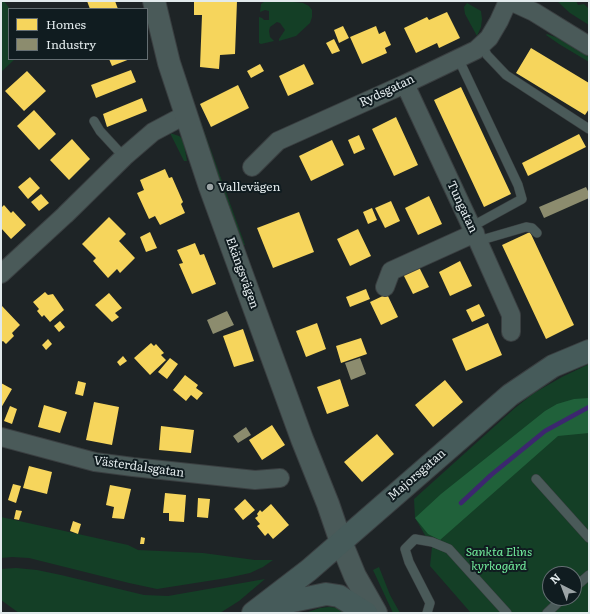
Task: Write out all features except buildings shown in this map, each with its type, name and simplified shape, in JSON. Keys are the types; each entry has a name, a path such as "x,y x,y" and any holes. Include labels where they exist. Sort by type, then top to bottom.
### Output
{"main road":[{"name":"Majorsgatan","path":"257,610 309,570 510,395 553,366 589,351"},
{"path":"257,610 326,594 339,596 359,607 366,613"}],"street":[{"name":"Ekängsvägen","path":"154,1 169,63 210,187 341,542 355,576 376,613"},
{"path":"509,1 534,12 589,46"},
{"name":"Rydsgatan","path":"252,167 278,141 405,84 476,50 489,38 496,28 509,1"},
{"name":"Tungatan","path":"405,84 475,234 511,316 511,332"},
{"path":"1,274 65,215 124,157 153,132 185,115"},
{"path":"385,287 390,271 475,234"},
{"name":"Västerdalsgatan","path":"1,437 95,462 255,480 280,478"}],"lane":[{"path":"482,45 487,55 506,75 589,128"},
{"path":"458,58 518,186 522,199 475,234"},
{"path":"94,121 100,131 124,157"},
{"path":"475,234 526,227 532,228 537,233"},
{"path":"536,479 589,538"},
{"path":"428,613 430,603 409,562 405,549 415,539 432,542 449,549 507,613"},
{"path":"547,613 554,606"}],"green space":[{"path":"1,1 4,1 9,8 8,8 8,60 14,60 1,72"},
{"path":"265,1 303,3 309,6 312,10 310,23 296,36 279,41 285,30 280,23 277,22 270,27 269,31 270,37 274,41 261,44 259,43 259,17 264,20 269,20 269,11 265,10 260,12 261,4"},
{"path":"557,1 576,1 578,5 584,4 589,9 589,25 570,13"},
{"path":"467,3 481,11 481,27 477,36 465,14 464,7"},
{"path":"547,34 558,38 589,57 589,62 559,44 546,35"},
{"path":"189,89 208,142 245,245 242,246"},
{"path":"170,133 183,139 187,161 184,161"},
{"name":"Sankta Elins kyrkogård","path":"589,364 589,613 471,613 430,566 432,547 415,518 414,499 515,408 534,393"},
{"path":"589,398 589,433 558,436 440,540 428,534 415,518 441,494 545,411 557,404 574,399"},
{"path":"1,517 128,545 138,550 203,553 255,560 273,560 250,573 157,589 29,558 1,558"},
{"path":"379,567 390,595 400,613 393,613 373,570"},
{"path":"16,568 37,570 61,575 144,595 168,596 265,579 239,601 220,613 19,613 1,600 1,569"},
{"path":"320,608 339,608 347,613 305,613"}],"waterway":[{"path":"461,503 491,475 545,431 589,407"}],"place":[{"name":"Vallevägen","path":"210,187"}]}
